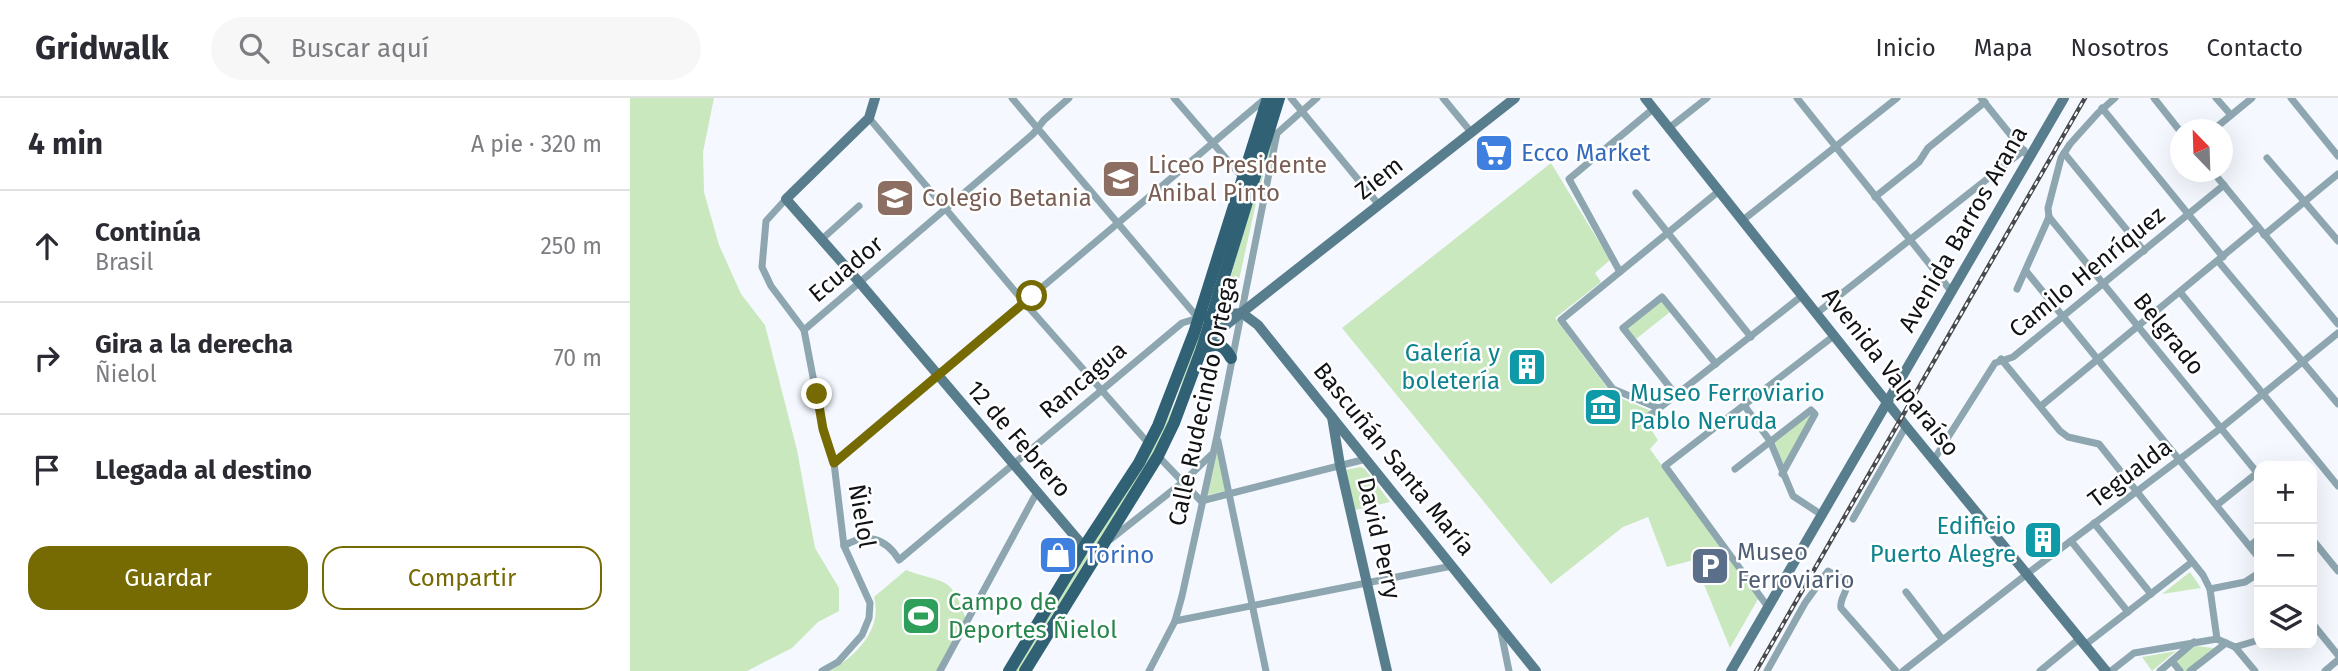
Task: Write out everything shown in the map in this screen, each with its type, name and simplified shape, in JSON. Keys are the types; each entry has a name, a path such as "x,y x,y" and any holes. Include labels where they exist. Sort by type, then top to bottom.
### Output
{"main road":[{"path":"1009,671 1158,426 1185,362 1268,98"},
{"path":"1025,671 1158,456 1174,423 1202,346 1279,98"},
{"path":"1202,346 1219,344 1231,358"},
{"path":"1158,426 1158,456"},
{"path":"1082,580 1088,565 1084,547"},
{"path":"1052,601 1063,609"}],"street":[{"path":"786,199 869,118 876,98"},
{"path":"1012,98 1198,318 1212,314 1242,313"},
{"name":"Ecuador","path":"804,330 947,209 1069,98"},
{"path":"1174,98 1243,178"},
{"path":"834,463 1268,98"},
{"path":"1291,98 1378,205"},
{"path":"1265,143 1317,98"},
{"path":"1443,98 1471,132"},
{"name":"Ziem","path":"1202,346 1515,98"},
{"name":"Avenida Valparaíso","path":"1645,98 1933,461 2106,671"},
{"path":"1669,128 1707,98"},
{"path":"1797,98 1951,291"},
{"path":"1743,220 1897,98"},
{"name":"Avenida Barros Arana","path":"1731,671 1951,291 2026,154 2063,98"},
{"path":"2017,289 2049,217 2048,208 2064,153 2102,108 2115,98"},
{"path":"2154,98 2171,119"},
{"path":"2217,98 2231,115"},
{"path":"2226,119 2252,98"},
{"path":"2291,98 2338,156"},
{"path":"1817,313 2026,154 1983,100 1928,148 1919,162 1875,197"},
{"path":"2102,108 2338,404"},
{"path":"1620,272 1569,179 1653,109"},
{"path":"869,118 1024,302 1149,444"},
{"name":"Calle Rudecindo Ortega","path":"1149,671 1175,621 1217,436 1277,134"},
{"path":"2064,153 2144,251"},
{"path":"2267,158 2338,241"},
{"path":"2264,235 2338,174"},
{"path":"2221,182 2338,324"},
{"name":"Camilo Henríquez","path":"1933,461 1991,368 2001,359 2013,357 2224,185"},
{"path":"1658,408 1613,388 1561,320 1719,191"},
{"path":"1636,193 1751,337"},
{"name":"12 de Febrero","path":"786,199 1084,547"},
{"name":"Ñielol","path":"786,199 766,221 762,267 771,286 804,330 823,429 834,463 844,546 870,603 867,625 855,645 838,662 822,671"},
{"path":"821,240 859,206"},
{"name":"Belgrado","path":"2049,217 2254,469"},
{"path":"2040,406 2258,228"},
{"path":"2026,271 2254,551"},
{"path":"1656,288 1716,364"},
{"path":"2180,292 2338,485"},
{"path":"1648,417 1803,295"},
{"path":"1623,328 1662,297"},
{"name":"Bascuñán Santa María","path":"1242,313 1258,325 1332,415 1534,671"},
{"name":"Rancagua","path":"844,546 861,538 877,539 893,550 899,560 1182,323 1198,318"},
{"path":"1616,319 1676,395"},
{"name":"Tegualda","path":"1903,671 2180,460 2338,333"},
{"path":"1768,607 1665,466 1835,335"},
{"path":"2001,359 2064,435 2099,444 2203,575 2210,589 2217,639"},
{"path":"1744,405 1770,441 1793,496 1822,515"},
{"path":"1735,469 1811,410 1815,414 1782,474"},
{"name":"David Perry","path":"1332,415 1340,465 1387,671"},
{"path":"1853,519 1906,426"},
{"path":"1217,436 1266,671"},
{"path":"1105,544 1183,482 1213,453"},
{"path":"1158,456 1201,501 1366,459"},
{"path":"2217,505 2254,477"},
{"path":"940,671 1037,492"},
{"path":"2094,523 2151,594"},
{"path":"2071,541 2128,612"},
{"path":"2250,546 2254,542"},
{"path":"2317,545 2338,571"},
{"path":"2040,671 2128,612 2192,562"},
{"path":"1175,621 1452,566"},
{"path":"1767,671 1805,603 1828,571 1846,579 1848,585 1841,599 1841,608 1896,671"},
{"path":"2210,589 2245,582 2254,576"},
{"path":"1906,592 1942,639"},
{"path":"1499,625 1509,671"},
{"path":"2317,630 2338,658 2325,671"},
{"path":"2112,671 2134,653 2217,639 2235,647 2255,671"},
{"path":"2235,647 2254,641"},
{"path":"2160,671 2195,642"},
{"path":"2190,671 2226,643"},
{"path":"2172,661 2180,671"}],"green space":[{"path":"630,98 714,98 703,152 704,192 719,245 741,294 765,325 797,450 815,548 839,588 839,611 818,622 792,648 747,671 630,671"},
{"path":"1273,140 1233,307 1219,307 1231,276 1267,145"},
{"path":"1551,163 1610,260 1595,273 1601,282 1555,318 1614,397 1651,411 1643,418 1658,440 1650,449 1758,599 1730,648 1694,560 1667,567 1648,517 1623,527 1551,584 1342,328"},
{"path":"1244,184 1186,382 1153,457 1020,671 1013,671 1153,448 1176,401"},
{"path":"1662,301 1670,312 1636,339 1627,329"},
{"path":"1809,415 1811,417 1784,465 1774,442"},
{"path":"1216,454 1226,491 1207,495"},
{"path":"1361,467 1390,502 1355,510 1345,470"},
{"name":"Campo de Deportes Ñielol","path":"906,570 946,583 956,595 967,621 939,671 830,671 849,658 871,631 876,609 874,597"},
{"path":"2190,572 2201,588 2162,594"},
{"path":"2195,646 2214,648 2186,671 2179,671 2173,663"},
{"path":"2176,651 2152,671 2142,657"}],"railway":[{"path":"1756,671 2085,98"}],"place":[{"name":"Ecco Market","path":"1494,153"},
{"name":"Liceo Presidente Anibal Pinto","path":"1121,179"},
{"name":"Colegio Betania","path":"895,198"},
{"name":"Galería y boletería","path":"1527,367"},
{"name":"Museo Ferroviario Pablo Neruda","path":"1603,407"},
{"name":"Edificio Puerto Alegre","path":"2043,540"},
{"name":"Torino","path":"1058,555"},
{"name":"Museo Ferroviario","path":"1710,566"},
{"name":"Campo de Deportes Ñielol","path":"921,616"}],"route":[{"path":"817,394 823,429 834,463 1032,296"}]}
